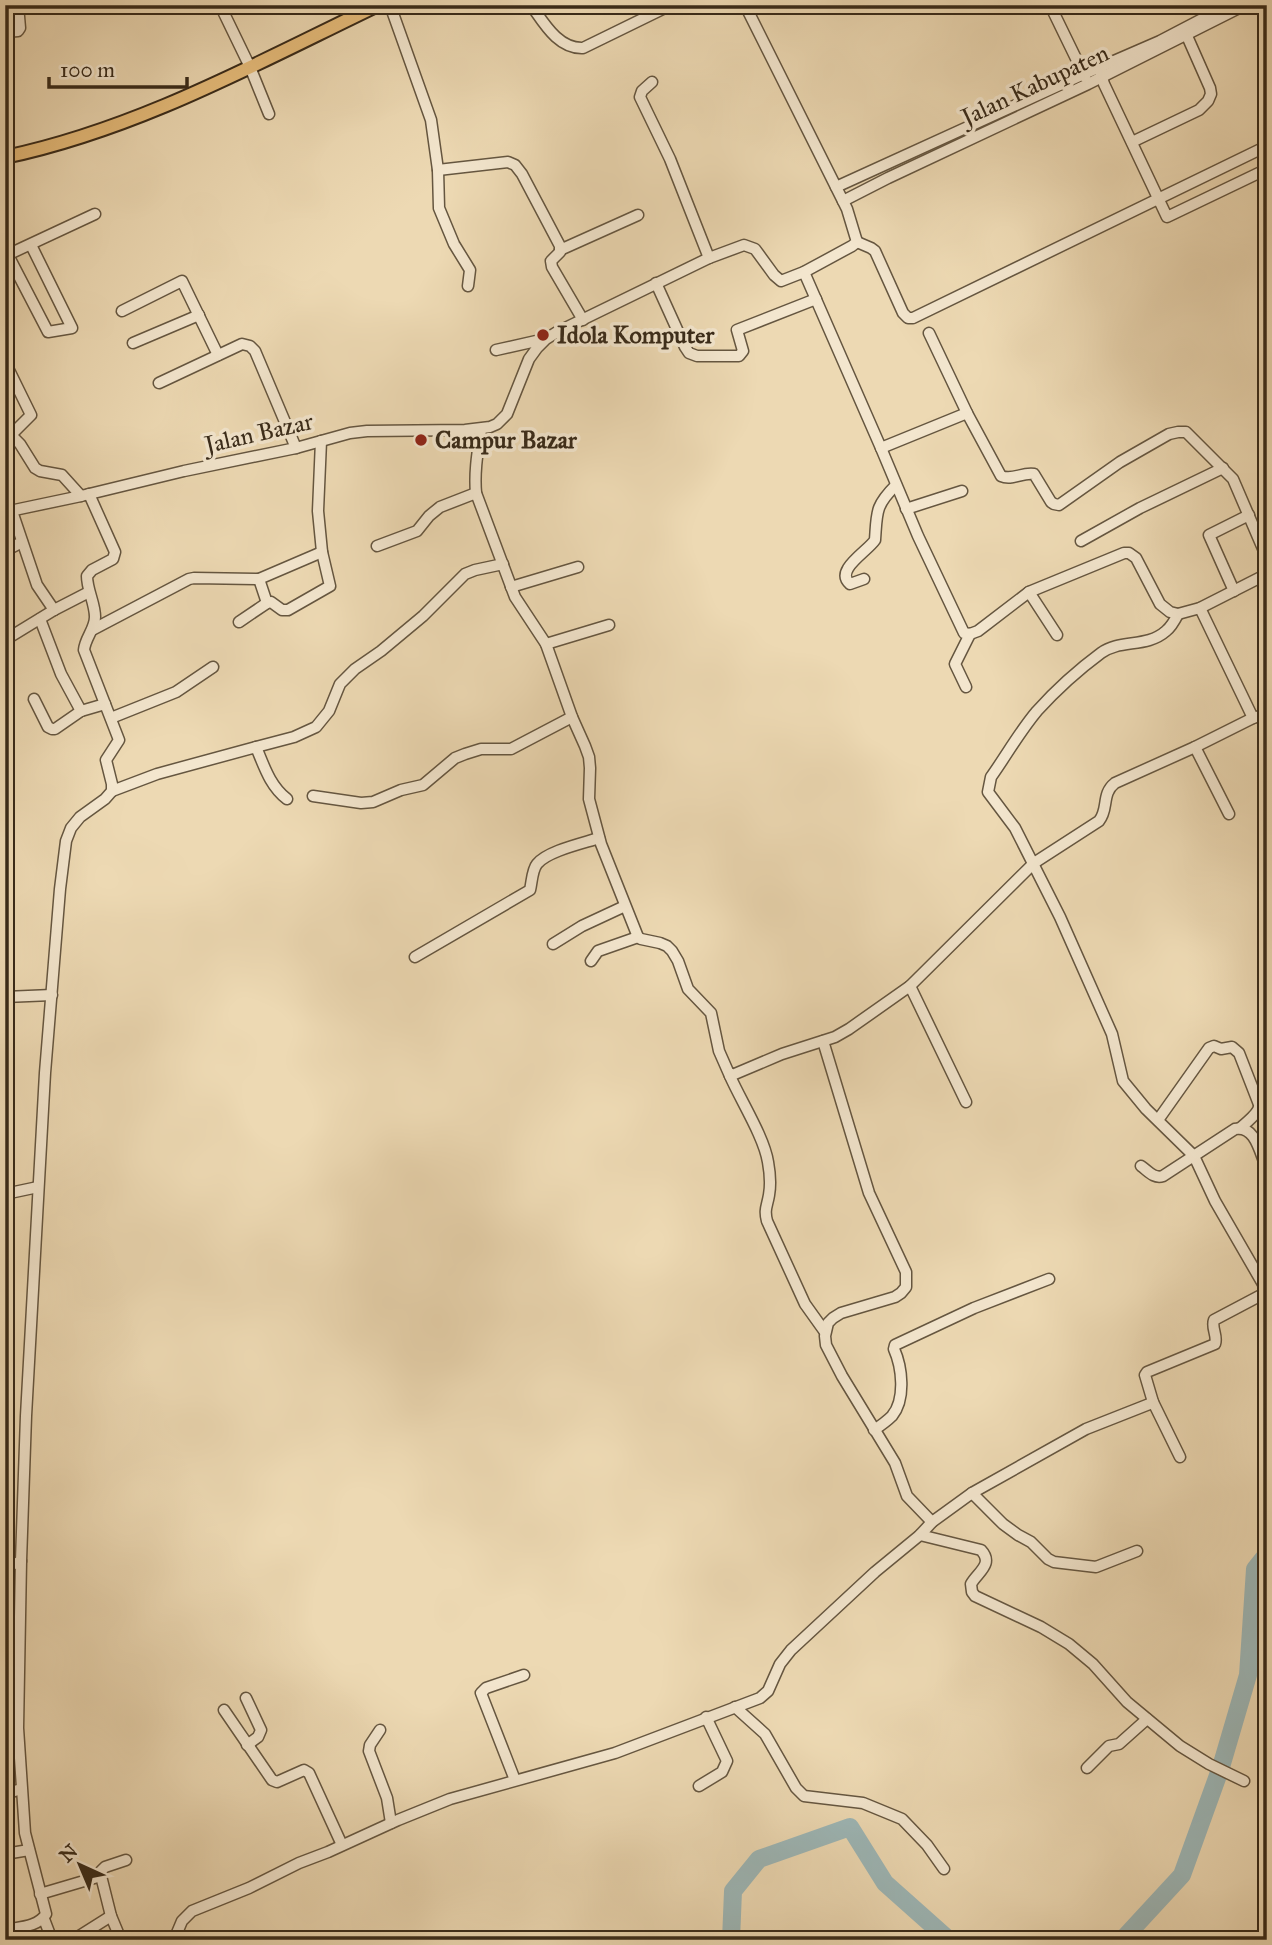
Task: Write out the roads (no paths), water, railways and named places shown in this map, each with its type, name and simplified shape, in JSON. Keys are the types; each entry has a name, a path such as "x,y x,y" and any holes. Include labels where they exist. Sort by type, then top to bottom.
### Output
{"main road":[{"path":"5,157 70,141 160,108 378,5"}],"street":[{"path":"5,32 18,31 20,27 18,5"},
{"path":"220,5 269,114"},
{"path":"390,5 431,121 438,170 439,208 456,250 470,270 468,286"},
{"path":"531,5 559,41 575,48 583,48 671,5"},
{"path":"745,5 836,187 858,242 871,248 877,255 903,313 908,318 913,318 1159,199 1262,149 1266,172 1167,217 1159,199 1132,142 1100,72"},
{"path":"1050,5 1088,84"},
{"name":"Jalan Kabupaten","path":"842,201 1088,84 1100,72 1229,5"},
{"name":"Jalan Kabupaten","path":"836,187 1084,74 1100,72 1187,36 1245,5"},
{"path":"1132,142 1199,110 1208,101 1210,88 1187,36"},
{"path":"652,82 642,91 640,97 670,159 709,258"},
{"path":"438,170 508,162 514,165 522,174 561,250"},
{"path":"30,244 72,328 48,332 6,256 30,244 95,214"},
{"path":"583,320 551,261 561,250 638,215"},
{"path":"496,350 546,339 656,283 736,247 750,246 755,249 778,280 784,280 858,242"},
{"path":"804,272 906,509 964,633 970,634"},
{"path":"122,311 182,281 218,355"},
{"path":"656,283 685,347 689,353 697,356 741,355 743,351 737,330 816,299"},
{"path":"133,343 199,315"},
{"path":"929,333 1001,476 1009,478 1034,474 1051,502 1056,505 1120,462 1169,434 1178,432 1189,435 1233,479 1267,558"},
{"path":"546,339 529,359 513,402 503,420 481,429 476,460 476,492 511,587 523,611 535,624 546,644 589,757 589,799 599,838 638,937 660,943 672,951 688,989 711,1013 719,1051 768,1158 770,1187 765,1212 767,1222 805,1304 825,1332 832,1356 895,1463 907,1496 932,1522"},
{"path":"159,383 242,344 250,346 255,351 296,448"},
{"path":"6,363 31,413 30,417 8,435 20,444 36,468 62,475 85,495 115,552 113,559 88,573 87,583 95,616 92,630 84,645 119,740 106,760 112,791"},
{"path":"881,448 967,412"},
{"name":"Jalan Bazar","path":"9,511 296,448 350,433 481,429"},
{"path":"239,622 267,603 271,602 285,610 328,589 330,584 322,552 318,511 321,442"},
{"path":"1081,541 1140,508 1223,468"},
{"path":"864,579 847,583 847,567 875,540 879,504 896,485"},
{"path":"906,509 962,491"},
{"path":"377,546 417,531 440,507 476,492"},
{"path":"9,511 37,585 54,610"},
{"path":"1234,591 1209,535 1249,515"},
{"path":"5,551 22,542"},
{"path":"92,630 189,579 259,579 322,552"},
{"path":"966,687 956,664 970,634 985,626 1029,592 1119,554 1129,553 1136,558 1160,604 1178,614 1200,608 1267,574"},
{"path":"52,1940 44,1919 46,1914 24,1833 18,1728 26,1416 38,1188 60,889 68,834 75,823 112,791 157,774 293,737 316,727 329,711 340,684 355,669 415,623 465,574 503,564"},
{"path":"511,587 578,567"},
{"path":"259,579 267,603"},
{"path":"5,640 89,592"},
{"path":"1029,592 1056,635"},
{"path":"1200,608 1267,729"},
{"path":"1178,614 1168,630 1156,638 1106,649 1073,676 1037,712 991,777 988,792 1016,828 1060,917 1112,1034 1123,1082 1194,1156 1215,1200 1267,1292 1214,1320 1217,1340 1215,1344 1145,1375 1153,1402 1180,1457"},
{"path":"40,620 61,674 81,711"},
{"path":"546,644 609,625"},
{"path":"111,718 176,692 213,667"},
{"path":"34,699 48,727 52,729 81,711 106,704"},
{"path":"730,1076 849,1029 911,986 1034,863 1099,821 1104,816 1105,797 1110,786 1261,716"},
{"path":"313,796 360,803 373,802 401,790 423,785 455,758 481,749 510,749 572,718"},
{"path":"256,747 269,779 287,799"},
{"path":"1195,747 1229,814"},
{"path":"415,957 530,890 538,862 550,855 599,838"},
{"path":"553,944 582,926 625,906"},
{"path":"591,961 598,951 638,937"},
{"path":"911,986 967,1102"},
{"path":"5,997 52,995"},
{"path":"823,1041 869,1192 902,1261 907,1279 906,1287 901,1293 841,1313 828,1323 825,1332"},
{"path":"1158,1120 1209,1048 1214,1046 1222,1049 1231,1047 1239,1053 1260,1107"},
{"path":"1240,1128 1260,1107 1261,1095 1267,1086"},
{"path":"1142,1166 1158,1178 1234,1129 1240,1128 1247,1130 1262,1144 1267,1169"},
{"path":"5,1194 38,1188"},
{"path":"874,1430 889,1418 898,1405 901,1388 895,1345 974,1308 1049,1279"},
{"path":"174,1940 182,1921 192,1912 391,1823 450,1799 615,1753 764,1695 780,1664 791,1650 932,1522 971,1493 1086,1429 1153,1402"},
{"path":"971,1493 1003,1524 1031,1542 1054,1562 1096,1567 1137,1551"},
{"path":"920,1535 981,1550 986,1562 971,1584 975,1596 1056,1635 1093,1664 1127,1702 1180,1746 1239,1778"},
{"path":"5,1568 21,1561"},
{"path":"515,1780 481,1693 486,1688 524,1675"},
{"path":"246,1698 261,1730 258,1737 247,1745"},
{"path":"735,1707 768,1737 796,1788 804,1796 863,1803 902,1819 927,1845 944,1869"},
{"path":"224,1710 273,1781 308,1771 342,1845"},
{"path":"699,1786 722,1772 727,1760 706,1717"},
{"path":"1087,1768 1109,1746 1119,1744 1147,1718"},
{"path":"380,1730 369,1751 387,1798 391,1823"},
{"path":"5,1794 21,1790"},
{"path":"5,1854 29,1850"},
{"path":"121,1940 111,1916 101,1876 102,1869 127,1860"},
{"path":"40,1894 101,1876"},
{"path":"73,1940 111,1916"},
{"path":"5,1930 44,1919"}],"waterway":[{"path":"1122,1940 1182,1875 1221,1767 1248,1675 1255,1569 1267,1554"},
{"path":"731,1940 733,1891 759,1859 850,1827 885,1883 949,1940"}],"place":[{"name":"Idola Komputer","path":"543,335"},
{"name":"Campur Bazar","path":"421,440"}]}
